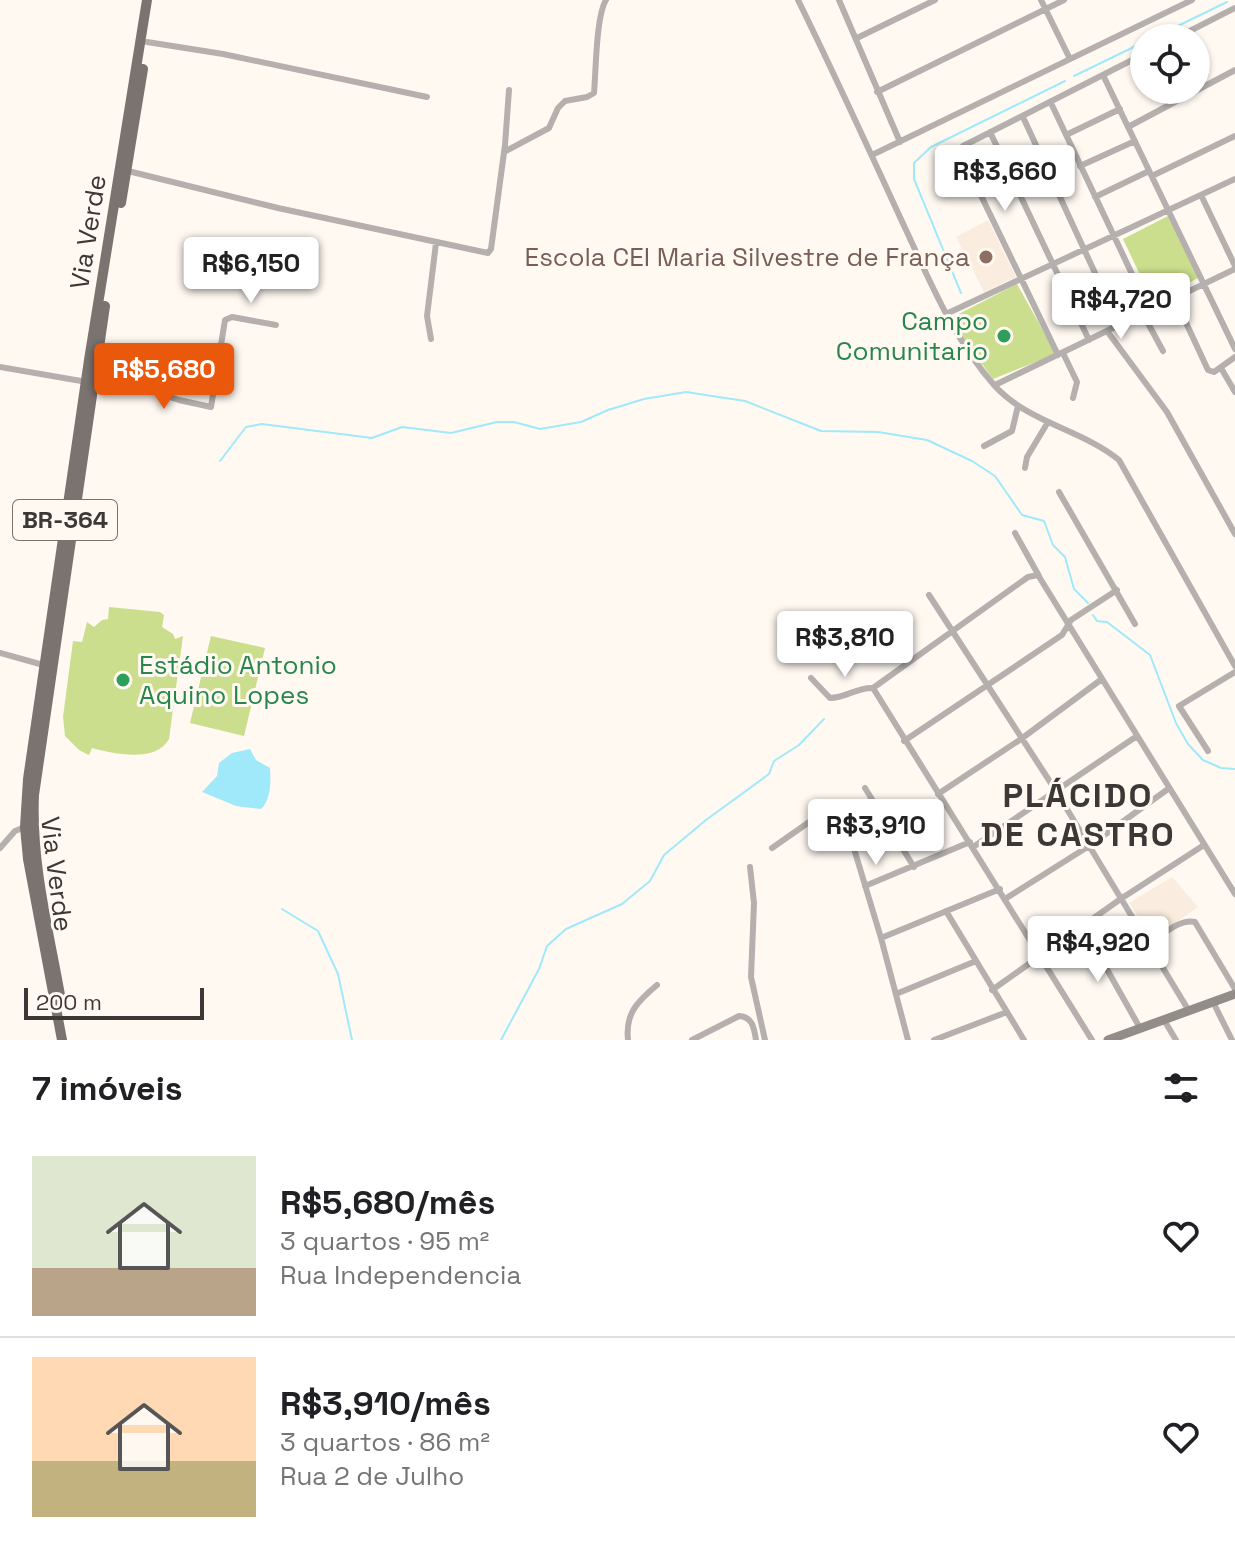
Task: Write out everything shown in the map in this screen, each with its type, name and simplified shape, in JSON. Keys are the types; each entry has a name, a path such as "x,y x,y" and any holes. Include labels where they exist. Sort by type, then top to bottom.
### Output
{"main road":[{"name":"Via Verde","path":"68,1040 34,843 38,755 47,666 87,382 147,0"},
{"name":"Via Verde","path":"62,1040 34,898 25,827 28,779 154,0"}],"street":[{"path":"504,152 549,128 558,108 565,101 594,93 601,13 606,0"},
{"path":"798,0 946,314 976,364 1018,406 1119,460 1233,656 1235,669 1179,706 1208,751"},
{"path":"839,0 900,142"},
{"path":"857,38 935,0"},
{"path":"1041,0 1070,59"},
{"path":"877,92 1064,0"},
{"path":"872,155 1192,0"},
{"path":"1204,24 1235,8"},
{"path":"147,42 223,54 427,97"},
{"path":"1073,398 1077,382 1020,279 961,156 961,149 1130,61"},
{"path":"1128,127 1235,70"},
{"path":"1103,75 1235,349"},
{"path":"128,171 265,205 488,253 504,152 509,90"},
{"path":"1051,103 1163,351"},
{"path":"1066,135 1120,109"},
{"path":"1023,117 1119,325"},
{"path":"990,132 1089,340"},
{"path":"1095,197 1235,136"},
{"path":"1080,166 1135,141"},
{"path":"946,314 1233,180 1235,190"},
{"path":"995,385 1235,268 1201,195"},
{"path":"431,339 427,316 436,243"},
{"path":"1175,299 1208,370 1218,370 1235,357"},
{"path":"95,373 211,407 227,318 276,325"},
{"path":"1107,331 1167,412 1235,534"},
{"path":"0,367 87,382"},
{"path":"1218,370 1235,392"},
{"path":"984,446 1012,431 1018,406"},
{"path":"1025,468 1027,457 1048,422"},
{"path":"1059,492 1135,624"},
{"path":"1015,533 1068,626 1235,894"},
{"path":"811,678 830,698 873,688 1028,577 1039,576"},
{"path":"904,741 1062,635 1071,620 1117,590"},
{"path":"929,595 1056,791 1189,1011"},
{"path":"0,653 47,666"},
{"path":"938,794 1021,739 1102,679"},
{"path":"873,688 1092,1040"},
{"path":"865,886 971,845 1137,736"},
{"path":"865,788 914,867"},
{"path":"1005,899 1089,846 1168,789"},
{"path":"772,848 812,820 842,809 908,1040"},
{"path":"0,848 15,831 25,827"},
{"path":"992,990 1082,925 1204,845"},
{"path":"750,867 754,903 751,977 765,1040"},
{"path":"881,938 1000,889"},
{"path":"946,911 1024,1040"},
{"path":"1113,1039 1235,991 1191,920 1150,943"},
{"path":"1082,925 1140,1028"},
{"path":"896,994 976,961"},
{"path":"628,1040 627,1026 631,1011 657,985"},
{"path":"1213,1002 1232,1040"},
{"path":"934,1040 1007,1012"},
{"path":"692,1040 739,1016 746,1016 756,1040"},
{"path":"1164,1020 1176,1040"}],"shaded area":[{"name":"Escola CEI Maria Silvestre de França","path":"988,220 1016,277 984,292 956,237"},
{"path":"1172,877 1198,907 1153,939 1129,903"}],"green space":[{"path":"1168,216 1198,278 1153,302 1123,239"},
{"name":"Campo Comunitario","path":"1017,284 1056,354 993,379 949,319"},
{"name":"Estádio Antonio Aquino Lopes","path":"109,607 160,612 164,615 162,627 175,639 183,636 169,739 163,747 145,754 92,748 89,755 65,736 63,717 73,641 82,642 87,622 94,627 108,619"},
{"path":"211,636 265,648 244,736 190,723"}],"water":[{"path":"250,749 256,760 270,768 269,796 261,809 236,806 202,792 217,776 219,763 232,753"}],"waterway":[{"path":"1182,24 1227,2"},
{"path":"1074,76 1130,49"},
{"path":"961,293 914,179 914,163 931,147 1065,81"},
{"path":"220,461 246,427 262,424 372,438 402,427 451,433 497,422 514,422 540,429 581,422 644,399 686,392 745,401 821,431 878,432 927,440 972,461 995,476 1022,515 1044,521 1053,545 1065,557 1074,589 1088,603"},
{"path":"1093,615 1097,621 1107,622 1150,655 1176,723 1188,744 1203,760 1221,768 1235,769"},
{"path":"501,1040 539,969 547,946 566,929 622,904 650,881 664,855 769,774 774,761 799,745 824,719"},
{"path":"282,909 318,931 338,974 352,1040"}],"place":[{"name":"Escola CEI Maria Silvestre de França","path":"986,257"},
{"name":"Campo Comunitario","path":"1004,336"},
{"name":"Estádio Antonio Aquino Lopes","path":"123,680"}],"district":[{"name":"PLÁCIDO DE CASTRO","path":"1078,814"}]}
